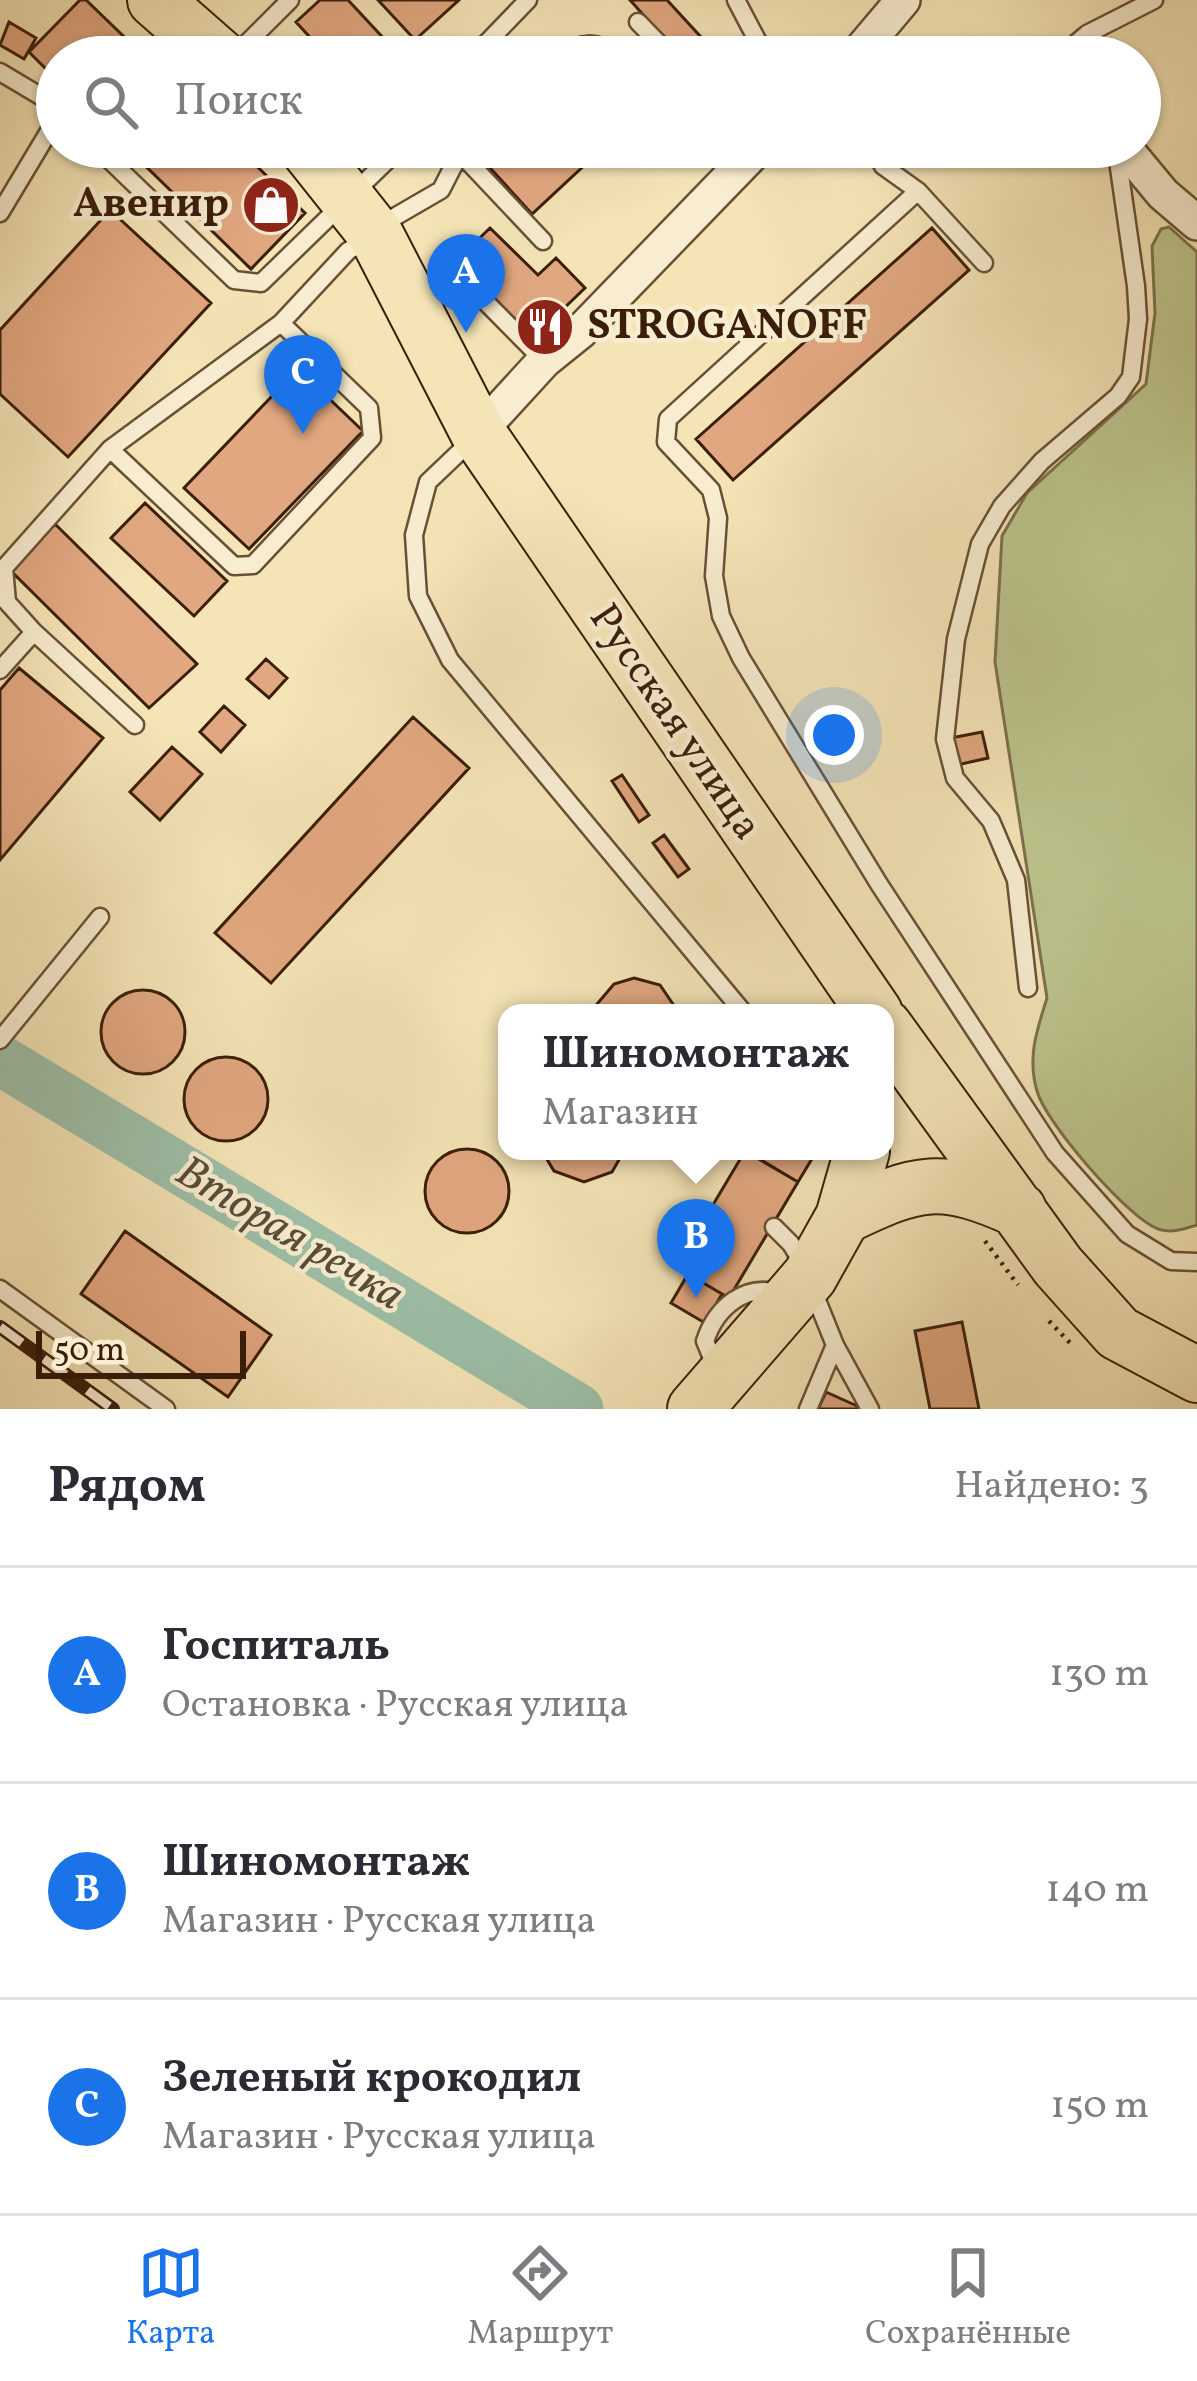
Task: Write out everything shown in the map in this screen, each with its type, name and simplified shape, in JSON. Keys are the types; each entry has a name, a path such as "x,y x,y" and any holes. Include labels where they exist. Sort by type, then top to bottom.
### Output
{"main road":[{"path":"155,0 196,36"},
{"name":"Русская улица","path":"323,168 366,220 478,433 867,1004"},
{"name":"Русская улица","path":"894,1048 1002,1226 1058,1266 1118,1333 1197,1375"},
{"path":"708,1395 801,1287 843,1217 859,1160"},
{"path":"843,1217 888,1195 932,1184 974,1190 1002,1226"}],"street":[{"path":"872,36 903,0"},
{"path":"478,433 737,168"},
{"path":"1139,168 1197,223"}],"lane":[{"path":"254,36 290,0"},
{"path":"493,36 528,0"},
{"path":"736,0 755,36"},
{"path":"1085,36 1154,0"},
{"path":"638,22 652,36"},
{"path":"0,72 36,93"},
{"path":"0,213 36,153"},
{"path":"118,168 234,280 261,283 366,220 441,190 453,168"},
{"path":"135,725 7,602 4,568 110,449 281,323 348,250 391,168"},
{"path":"478,168 543,241"},
{"path":"886,168 918,191 984,263"},
{"path":"1028,988 1016,880 991,821 955,778 944,739 956,639 980,544 1002,506 1042,461 1118,396 1131,376 1138,320 1122,168"},
{"path":"918,191 668,419 666,442 711,490 718,518 713,576 721,616 741,658 879,884 1055,1153 1127,1234 1171,1262 1197,1262"},
{"path":"466,282 544,361"},
{"path":"110,449 234,566 253,565 372,438 369,408 281,323"},
{"path":"478,433 428,482 415,535 418,596 450,660 737,1004"},
{"path":"0,670 34,632"},
{"path":"0,1040 100,917"},
{"path":"774,1227 791,1244 801,1287 870,1409"},
{"path":"0,1289 166,1409"},
{"path":"808,1409 835,1345"}],"path":[{"path":"1002,1226 1021,1289"},
{"path":"1036,1307 1067,1342 1087,1355"}],"green space":[{"path":"1169,227 1197,252 1197,1225 1169,1231 1139,1217 1104,1184 1054,1123 1037,1091 1033,1055 1047,998 995,662 1002,536 1027,493 1146,384 1155,313 1152,246 1161,229"}],"building":[{"path":"80,0 86,0 123,36 45,36"},
{"path":"320,0 348,0 381,36 309,36 296,22"},
{"path":"378,0 459,0 419,36 411,36"},
{"path":"630,0 667,0 700,36 662,36"},
{"path":"9,22 36,38 24,59 0,45"},
{"path":"148,168 259,168 305,213 251,269"},
{"path":"490,168 581,168 532,214"},
{"path":"110,210 211,303 68,457 0,394 0,330"},
{"path":"490,228 538,275 556,258 585,288 532,339 456,261"},
{"path":"932,228 969,270 733,480 696,439"},
{"path":"298,369 363,431 249,549 184,488"},
{"path":"145,503 227,581 194,616 111,538"},
{"path":"55,524 197,664 149,708 10,570"},
{"path":"266,659 287,678 269,698 247,679"},
{"path":"19,668 103,738 0,860 0,690"},
{"path":"224,706 245,725 221,752 200,732"},
{"path":"413,717 469,768 271,983 215,933"},
{"path":"982,732 988,758 957,765 951,738"},
{"path":"172,747 202,774 160,820 130,792"},
{"path":"622,775 649,815 639,822 612,781"},
{"path":"664,835 689,869 678,877 653,843"},
{"path":"634,978 660,985 673,1004 597,1004 614,984"},
{"path":"143,990 173,1002 185,1032 173,1062 143,1074 113,1062 101,1032 113,1002"},
{"path":"226,1057 256,1069 268,1099 256,1129 226,1141 196,1129 184,1099 196,1069"},
{"path":"467,1149 497,1161 509,1191 497,1221 467,1233 437,1221 425,1191 437,1161"},
{"path":"547,1160 619,1160 612,1172 584,1182 554,1171"},
{"path":"740,1160 760,1160 798,1182 729,1298 676,1267"},
{"path":"761,1160 811,1160 798,1182"},
{"path":"125,1231 271,1335 228,1397 81,1294"},
{"path":"688,1274 722,1294 705,1323 671,1303"},
{"path":"962,1322 979,1409 930,1409 915,1331"},
{"path":"826,1392 864,1409 818,1409"}],"waterway":[{"name":"Вторая речка","path":"0,1060 578,1409"}],"railway":[{"path":"0,1327 113,1409"}],"place":[{"name":"Авенир","path":"271,205"},
{"name":"STROGANOFF","path":"545,327"},
{"name":"Госпиталь","path":"466,333"},
{"name":"Зеленый крокодил","path":"303,434"},
{"name":"Шиномонтаж","path":"696,1298"}]}
